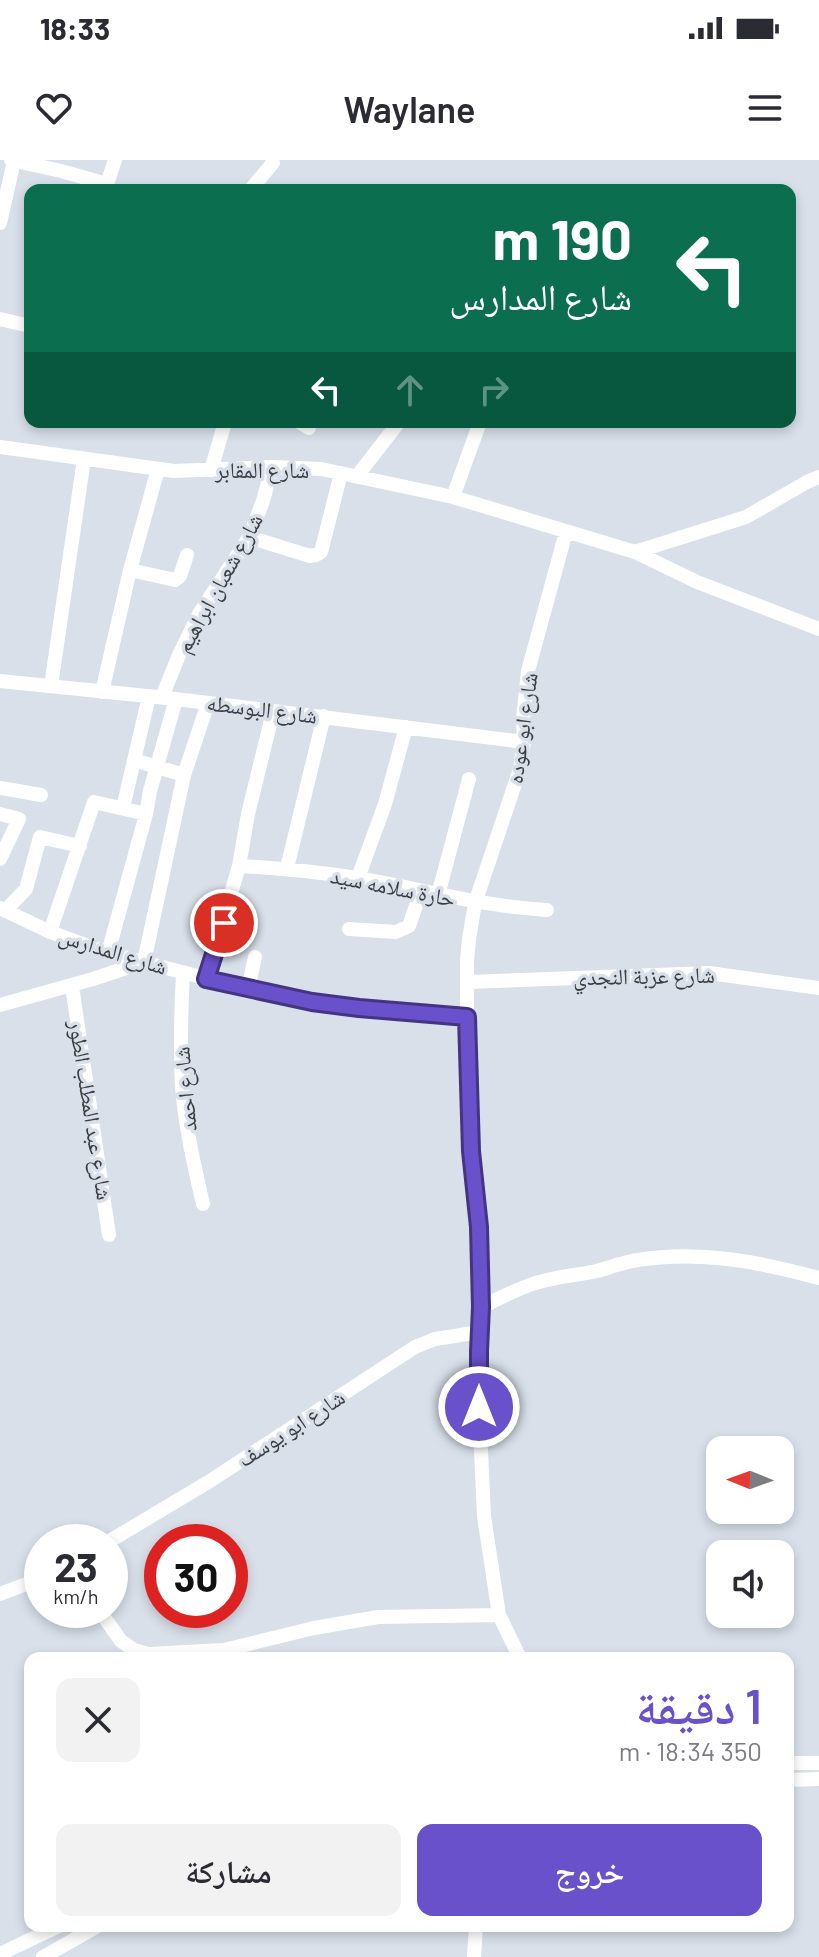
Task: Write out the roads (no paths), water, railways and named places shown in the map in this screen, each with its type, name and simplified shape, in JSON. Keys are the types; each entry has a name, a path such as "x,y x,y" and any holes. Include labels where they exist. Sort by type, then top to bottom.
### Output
{"street":[{"path":"0,223 12,160 61,171 98,184"},
{"path":"107,184 115,160"},
{"path":"256,184 274,164"},
{"path":"0,319 24,325"},
{"path":"211,470 223,428"},
{"path":"357,476 394,428"},
{"path":"453,497 478,428"},
{"name":"شارع المقابر","path":"0,447 174,471 294,467 357,476 453,497 635,552 697,582 819,629"},
{"path":"51,686 84,459"},
{"name":"شارع شعبان ابراهيم","path":"162,697 199,614 249,537 272,467"},
{"path":"102,692 130,570 158,469"},
{"path":"249,537 310,556 321,552 341,473"},
{"path":"635,552 746,517 819,477"},
{"name":"شارع ابو عوده","path":"467,1017 469,939 475,903 520,769 528,671 566,532"},
{"path":"130,570 175,580 180,576 187,555"},
{"name":"شارع البوسطه","path":"0,681 162,697 524,742"},
{"path":"123,808 134,760 162,697"},
{"path":"108,953 156,767 162,697"},
{"path":"0,1005 144,962 184,775 208,703"},
{"path":"206,979 239,866 248,814 273,712"},
{"path":"287,868 324,716"},
{"path":"358,878 385,804 406,727"},
{"path":"134,760 184,775"},
{"path":"438,895 469,779"},
{"path":"0,788 41,795"},
{"path":"50,932 94,802 146,814"},
{"path":"0,814 19,819 0,859"},
{"path":"3,910 26,889 40,837 80,846"},
{"name":"حارة سلامه سيد","path":"239,866 287,868 358,878 475,903 547,910"},
{"path":"349,929 401,931 409,926 421,891"},
{"name":"شارع المدارس","path":"3,910 50,932 108,953 248,989 312,1002 467,1017"},
{"path":"248,989 255,957"},
{"name":"شارع احمد","path":"183,973 180,1031 183,1089 190,1147 203,1204"},
{"name":"شارع عزبة النجدي","path":"467,982 709,973 819,988"},
{"name":"شارع عبد المطلب الطور","path":"72,986 109,1235"},
{"path":"467,1017 471,1151 479,1227 479,1407 484,1516 499,1615 517,1652"},
{"path":"481,1307 541,1281 637,1260 676,1256 702,1255 730,1259 819,1278"},
{"name":"شارع ابو يوسف","path":"128,1530 210,1481 415,1347 435,1339 480,1332"},
{"path":"0,1594 24,1585"},
{"path":"186,1652 224,1650 314,1628 378,1617 499,1615"},
{"path":"112,1628 121,1641 141,1652"},
{"path":"794,1763 819,1763"},
{"path":"794,1780 819,1779"},
{"path":"0,1954 46,1932"},
{"path":"43,1957 87,1932"},
{"path":"474,1957 476,1932"}]}
